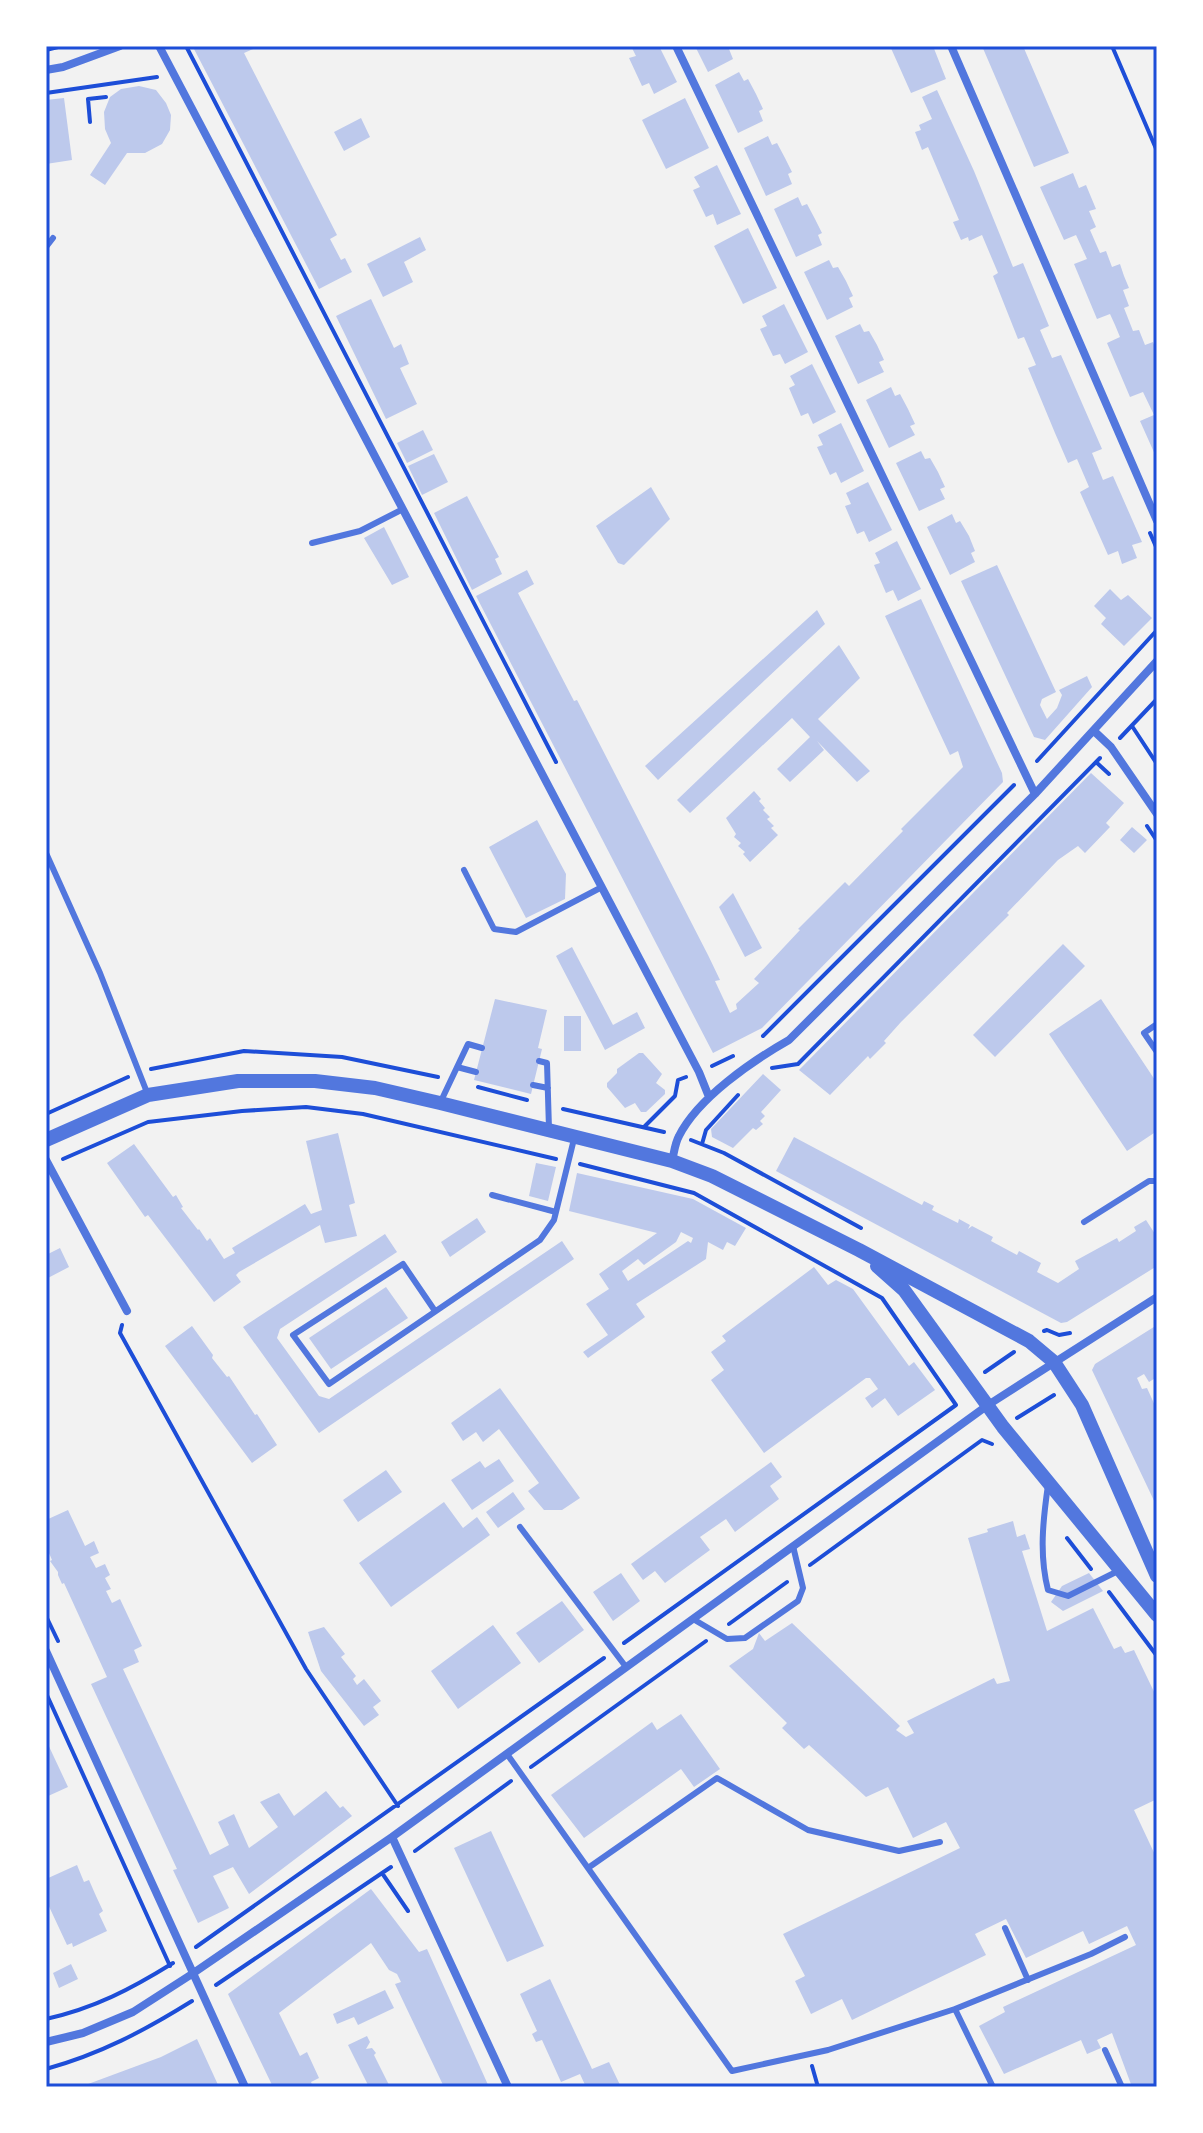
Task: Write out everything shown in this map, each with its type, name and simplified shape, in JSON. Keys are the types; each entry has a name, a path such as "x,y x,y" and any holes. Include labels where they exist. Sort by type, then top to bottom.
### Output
{"street":[{"path":"46,70 120,46"},
{"path":"159,46 699,1072 709,1097"},
{"path":"676,46 1035,794"},
{"path":"951,46 1157,521"},
{"path":"672,1161 679,1136 709,1097 755,1059 789,1040 1035,794 1157,661"},
{"path":"1094,731 1111,747 1157,814"},
{"path":"46,1140 148,1095 238,1081 315,1081 375,1088 575,1135 672,1161 712,1176 1029,1341 1054,1362 1082,1405 1157,1576"},
{"path":"47,1162 127,1311"},
{"path":"859,1250 904,1290 1003,1427 1157,1615"},
{"path":"46,2042 83,2033 133,2012 192,1974 392,1837 988,1405 1157,1297"},
{"path":"46,1651 245,2087"},
{"path":"392,1837 508,2087"}],"lane":[{"path":"46,247 53,238"},
{"path":"312,543 360,531 403,509"},
{"path":"46,853 100,973 148,1095"},
{"path":"464,870 494,929 516,932 602,887"},
{"path":"1157,1024 1144,1033 1157,1052"},
{"path":"440,1103 468,1044 482,1048"},
{"path":"539,1061 547,1063 549,1129"},
{"path":"457,1067 476,1072"},
{"path":"533,1085 548,1088"},
{"path":"435,1311 403,1264 293,1335 329,1384 540,1240 554,1220 575,1135"},
{"path":"1084,1222 1149,1181 1157,1181"},
{"path":"492,1195 556,1212"},
{"path":"1049,1483 1043,1571 1048,1590 1068,1596 1120,1570"},
{"path":"520,1527 626,1667"},
{"path":"693,1619 727,1639 745,1638 798,1601 803,1588 793,1546"},
{"path":"507,1754 732,2071 809,2055 955,2009 1125,1937"},
{"path":"588,1868 717,1778 808,1830 899,1851 940,1842"},
{"path":"1005,1928 1028,1980"},
{"path":"955,2009 993,2087"},
{"path":"1105,2050 1122,2087"}],"path":[{"path":"46,50 62,46"},
{"path":"186,46 558,767"},
{"path":"1112,46 1157,151"},
{"path":"46,93 199,71"},
{"path":"90,122 88,99 106,97"},
{"path":"761,1038 1025,774 1157,630"},
{"path":"761,1070 798,1064 1157,699"},
{"path":"1132,726 1157,764"},
{"path":"643,1127 675,1096 678,1080 738,1055"},
{"path":"702,1144 706,1130 743,1090"},
{"path":"46,2019 78,2012 125,1993 184,1956 956,1405 882,1298 694,1193 363,1114 306,1107 148,1122 47,1162"},
{"path":"127,1311 120,1333 306,1669 398,1806"},
{"path":"1039,1334 1047,1330 1059,1335 1070,1334"},
{"path":"979,1376 1021,1347"},
{"path":"1003,1427 1063,1389"},
{"path":"46,2069 105,2049 145,2031 201,1995 403,1859 982,1440 998,1447"},
{"path":"1045,1508 1157,1656"},
{"path":"809,2055 818,2087"}],"building":[{"path":"201,46 260,46 244,53 337,235 330,239 341,260 345,258 352,272 319,289 194,49"},
{"path":"631,46 659,46 677,82 654,94 649,83 642,86 629,58 636,56"},
{"path":"695,46 737,46 729,49 733,59 708,72"},
{"path":"890,46 933,46 946,79 911,93"},
{"path":"982,46 1023,46 1069,153 1034,167"},
{"path":"739,72 744,81 748,79 756,94 763,109 759,111 763,121 738,133 715,85"},
{"path":"139,86 156,90 166,103 171,115 170,130 162,144 145,153 127,153 105,185 90,175 111,143 105,129 104,112 110,97 121,89"},
{"path":"937,90 1013,267 1023,263 1049,326 1040,330 1052,358 1061,355 1102,449 1092,453 1103,480 1113,476 1142,542 1132,545 1137,558 1122,564 1118,551 1108,555 1080,492 1089,487 1077,459 1068,463 1055,433 1028,368 1036,365 1024,337 1018,339 993,276 998,273 982,235 969,241 968,237 961,240 953,222 959,220 928,147 922,150 915,132 921,130 919,125 932,119 922,97"},
{"path":"64,98 72,160 46,164 46,100"},
{"path":"685,98 709,148 666,169 642,120"},
{"path":"361,118 370,137 344,151 334,132"},
{"path":"768,136 772,145 777,143 792,172 788,174 792,184 766,196 744,148"},
{"path":"717,165 741,214 717,225 713,214 706,217 693,190 700,187 694,177"},
{"path":"1073,173 1079,188 1086,185 1096,209 1089,211 1096,227 1090,230 1100,253 1106,251 1112,267 1120,264 1129,288 1123,290 1129,306 1124,308 1133,331 1139,330 1145,345 1153,342 1157,352 1157,459 1140,421 1154,415 1143,392 1130,397 1107,343 1120,337 1115,325 1110,314 1097,319 1074,264 1087,259 1076,235 1064,240 1040,187"},
{"path":"798,197 802,206 807,204 822,233 818,235 822,245 796,257 774,209"},
{"path":"748,228 777,288 743,304 714,246"},
{"path":"420,237 426,250 404,262 413,282 383,297 367,264"},
{"path":"829,260 833,268 838,267 846,281 853,296 849,298 853,307 827,320 804,272"},
{"path":"371,299 394,348 401,344 409,364 400,368 417,404 386,419 336,316"},
{"path":"784,304 808,352 785,364 780,354 773,356 760,329 767,326 762,316"},
{"path":"860,324 864,332 869,331 877,345 884,360 879,362 884,372 858,384 835,336"},
{"path":"812,364 836,412 813,424 808,413 801,416 789,388 795,385 790,376"},
{"path":"891,387 895,396 900,394 908,409 915,424 910,426 915,435 889,448 866,400"},
{"path":"841,423 864,471 841,483 836,472 830,475 817,447 823,445 818,435"},
{"path":"423,430 433,450 407,463 397,443"},
{"path":"921,451 925,459 930,458 938,472 945,487 940,489 945,499 919,511 896,463"},
{"path":"434,454 448,482 422,495 408,466"},
{"path":"868,482 892,530 869,542 864,531 857,534 845,506 851,504 846,493"},
{"path":"651,487 670,519 624,565 618,563 596,526"},
{"path":"467,496 499,557 495,559 502,574 472,590 434,513"},
{"path":"952,514 969,536 975,551 971,553 975,562 950,575 927,527"},
{"path":"384,527 409,577 392,585 364,538"},
{"path":"897,541 921,589 898,601 893,590 886,593 874,565 880,563 875,553"},
{"path":"997,565 1056,692 1042,699 1040,705 1047,719 1057,708 1062,695 1059,690 1087,676 1092,687 1045,740 1034,737 961,581"},
{"path":"527,570 534,584 518,593 574,701 577,700 708,955 720,980 715,981 730,1013 759,983 754,979 798,929 845,882 849,886 963,767 958,751 950,755 885,616 921,599 1002,773 1003,782 762,1028 713,1053 476,596"},
{"path":"1110,589 1121,600 1128,595 1152,618 1124,646 1101,624 1106,618 1094,606"},
{"path":"817,610 825,624 658,780 645,766"},
{"path":"839,645 860,678 818,719 870,771 857,782 817,741 824,750 790,782 777,769 810,737 792,718 690,813 677,800"},
{"path":"1091,773 1124,803 1106,823 1110,827 1085,853 1078,846 1058,860 1007,913 1009,915 901,1022 884,1041 886,1043 870,1059 868,1056 830,1095 799,1070"},
{"path":"754,791 770,817 767,819 774,826 771,828 778,835 750,862 738,846 741,843 734,837 736,834 726,818"},
{"path":"537,820 566,874 565,899 526,918 489,847"},
{"path":"1132,827 1147,840 1134,853 1120,840"},
{"path":"733,893 762,948 745,957 719,907"},
{"path":"1063,944 1085,966 995,1057 973,1035"},
{"path":"572,947 613,1025 637,1012 645,1028 605,1050 556,956"},
{"path":"495,999 547,1010 531,1094 474,1080"},
{"path":"1101,999 1157,1083 1157,1131 1127,1151 1049,1034"},
{"path":"564,1016 581,1016 581,1051 564,1051"},
{"path":"643,1053 662,1074 656,1083 665,1090 665,1094 646,1112 641,1112 635,1103 625,1108 607,1087 617,1069"},
{"path":"763,1074 781,1090 761,1112 765,1116 760,1121 763,1124 756,1130 753,1128 733,1148 712,1137 711,1129"},
{"path":"338,1133 355,1203 349,1205 357,1236 325,1243 320,1225 239,1272 236,1275 241,1282 214,1302 148,1215 145,1217 107,1163 134,1144 173,1197 176,1195 181,1208 198,1230 207,1241 210,1238 224,1259 235,1253 232,1248 305,1204 311,1214 322,1210 306,1141"},
{"path":"794,1137 922,1205 924,1201 934,1206 932,1210 958,1223 959,1219 970,1225 968,1229 972,1226 993,1237 991,1241 1017,1255 1019,1251 1041,1263 1037,1272 1058,1283 1079,1269 1075,1261 1117,1238 1119,1242 1146,1220 1157,1237 1157,1266 1061,1323 776,1171"},
{"path":"536,1163 556,1167 548,1201 529,1196"},
{"path":"577,1173 693,1199 746,1228 735,1246 727,1242 723,1250 708,1242 706,1259 636,1304 645,1317 588,1358 583,1352 608,1335 586,1304 609,1289 599,1274 657,1233 569,1211","holes":["681,1232 693,1238 691,1243 688,1241 628,1281 622,1271 638,1259 644,1265 676,1242"]},
{"path":"477,1218 486,1232 450,1257 441,1242"},
{"path":"385,1234 397,1252 280,1329 277,1338 319,1396 329,1399 562,1241 574,1259 319,1433 243,1327"},
{"path":"60,1248 69,1267 46,1279 46,1255"},
{"path":"814,1267 828,1285 836,1280 853,1289 909,1366 914,1362 935,1390 898,1416 885,1398 872,1408 865,1398 878,1389 870,1378 866,1378 764,1453 711,1380 724,1370 711,1352 726,1341 722,1336"},
{"path":"386,1287 408,1318 331,1369 309,1338"},
{"path":"1157,1325 1157,1377 1149,1382 1144,1374 1137,1378 1142,1389 1147,1388 1157,1410 1157,1507 1092,1370 1095,1364"},
{"path":"192,1326 277,1445 252,1463 165,1346"},
{"path":"500,1388 580,1498 562,1510 544,1510 528,1491 539,1483 499,1429 483,1442 476,1432 463,1441 451,1423"},
{"path":"499,1459 514,1481 472,1510 451,1480 480,1461 485,1468"},
{"path":"771,1462 782,1477 770,1486 779,1499 735,1532 726,1519 700,1537 710,1550 665,1583 655,1571 643,1580 631,1564"},
{"path":"386,1470 402,1492 358,1522 343,1500"},
{"path":"513,1492 525,1509 498,1528 486,1512"},
{"path":"444,1502 463,1528 477,1517 490,1535 391,1607 359,1563"},
{"path":"68,1510 85,1546 94,1541 99,1553 90,1557 96,1568 105,1564 110,1575 105,1578 111,1589 106,1591 112,1603 120,1599 142,1646 134,1650 139,1662 123,1669 210,1855 229,1845 218,1822 234,1814 249,1848 278,1827 260,1802 279,1793 294,1816 326,1791 340,1808 343,1806 352,1816 249,1894 233,1867 213,1876 229,1908 198,1923 173,1870 177,1869 91,1684 107,1677 64,1583 50,1561 46,1546 46,1520"},
{"path":"1013,1521 1017,1537 1025,1534 1030,1549 1022,1551 1047,1631 1093,1608 1114,1649 1121,1646 1125,1653 1134,1650 1157,1698 1157,1799 1134,1810 1157,1859 1157,2087 1132,2087 1112,2033 1097,2040 1101,2048 1087,2054 1081,2040 1004,2074 979,2026 1005,2012 1003,2007 1136,1945 1127,1926 1089,1944 1083,1931 1026,1958 1006,1919 975,1934 986,1955 852,2020 842,1999 811,2014 795,1981 805,1976 783,1934 960,1848 946,1822 913,1838 888,1787 866,1797 809,1745 804,1749 782,1728 787,1723 729,1666 753,1649 759,1633 765,1641 792,1623 900,1726 896,1730 906,1737 914,1733 907,1721 994,1678 997,1684 1010,1681 968,1538"},
{"path":"621,1573 640,1601 613,1621 593,1592"},
{"path":"1089,1573 1103,1591 1063,1611 1051,1602 1062,1586"},
{"path":"562,1601 584,1630 539,1663 516,1633"},
{"path":"493,1625 521,1663 458,1709 431,1671"},
{"path":"324,1627 345,1654 341,1657 356,1676 353,1679 357,1685 364,1679 381,1701 373,1707 379,1715 364,1726 321,1671 308,1632"},
{"path":"681,1714 720,1769 694,1787 681,1769 584,1838 551,1795 652,1722 657,1730"},
{"path":"46,1740 68,1787 46,1797"},
{"path":"491,1831 544,1946 507,1962 454,1848"},
{"path":"77,1865 84,1882 89,1880 103,1911 99,1914 107,1931 73,1947 72,1943 67,1945 46,1900 46,1879"},
{"path":"371,1889 419,1952 427,1949 489,2087 444,2087 395,1984 401,1982 397,1974 389,1970 371,1943 279,2013 300,2056 307,2052 319,2078 311,2082 313,2087 273,2087 228,1994"},
{"path":"71,1964 78,1979 59,1988 53,1973"},
{"path":"550,1979 592,2069 609,2062 621,2087 586,2087 580,2074 561,2082 542,2040 536,2042 532,2034 537,2031 520,1994"},
{"path":"385,1990 394,2008 358,2025 354,2017 337,2024 333,2014"},
{"path":"367,2036 370,2042 366,2049 372,2048 376,2053 374,2055 390,2087 369,2087 348,2045"},
{"path":"197,2039 219,2087 175,2087 174,2084 167,2087 80,2087 161,2057"}]}
